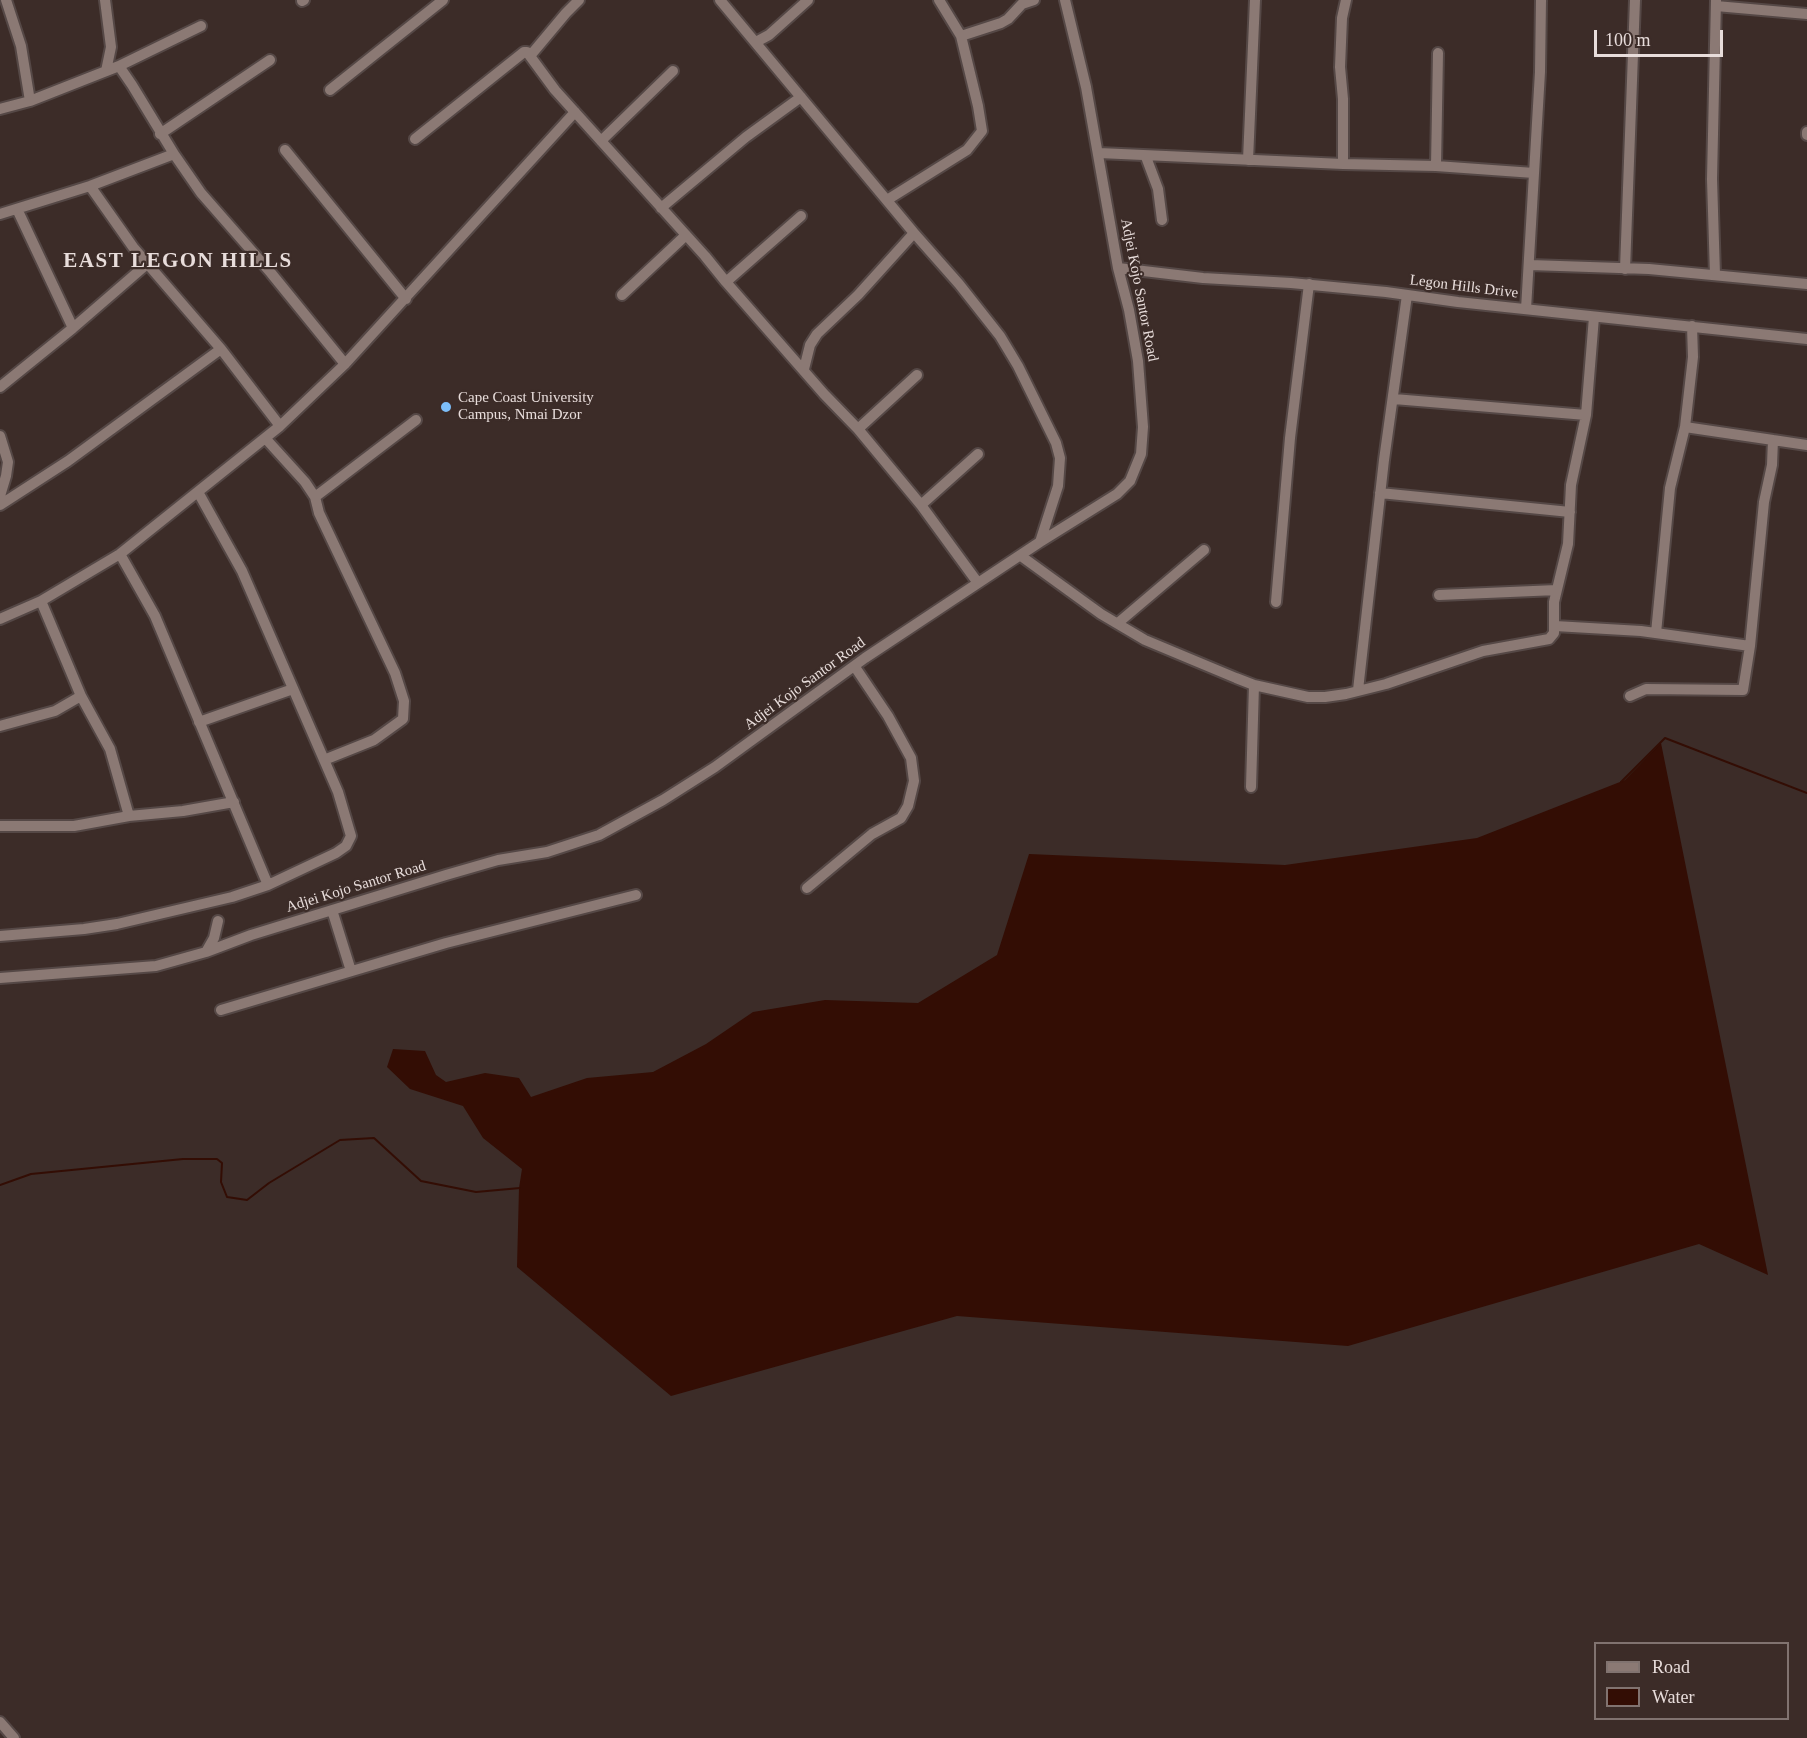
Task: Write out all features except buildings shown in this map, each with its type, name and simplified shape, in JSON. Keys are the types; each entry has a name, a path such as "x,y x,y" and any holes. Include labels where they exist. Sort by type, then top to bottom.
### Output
{"street":[{"path":"6,0 23,55 30,101"},
{"path":"105,0 111,47 106,71"},
{"path":"330,90 443,0"},
{"path":"531,56 579,0"},
{"path":"720,0 1000,336 1034,396 1056,442 1060,458 1058,486 1040,542"},
{"path":"756,42 769,34 808,0"},
{"path":"887,200 967,150 982,130 961,36 939,0"},
{"path":"961,36 1001,23 1023,4 1034,0"},
{"name":"Adjei Kojo Santor Road","path":"0,978 148,967 206,952 251,935 498,860 547,852 599,835 663,800 715,767 855,667 864,658 1117,494 1130,481 1139,460 1143,439 1138,361 1129,310 1118,268 1099,153 1065,0"},
{"path":"1248,160 1255,0"},
{"path":"1343,164 1340,68 1342,18 1346,0"},
{"path":"1526,309 1540,72 1541,0"},
{"path":"1625,269 1635,0"},
{"path":"1715,275 1713,87 1716,3 1807,14"},
{"path":"0,110 30,101 119,66 201,26"},
{"path":"415,139 524,52 531,56 555,90 686,235 842,414 858,429 921,504 978,583"},
{"path":"1436,166 1438,53"},
{"path":"160,134 270,60"},
{"path":"119,66 138,93 160,134 201,193 271,273 345,364"},
{"path":"601,141 673,71"},
{"path":"661,208 746,137 801,97"},
{"path":"0,619 41,601 120,554 266,439 345,364 575,112"},
{"path":"285,150 406,298"},
{"path":"1099,153 1146,157 1436,166 1534,173"},
{"path":"0,214 90,186 174,154"},
{"path":"1146,157 1158,189 1162,220"},
{"path":"90,186 147,264 221,349 280,426"},
{"path":"17,209 74,328"},
{"path":"726,282 801,216"},
{"path":"804,369 810,345 817,334 872,281 914,233"},
{"path":"622,295 686,235"},
{"path":"0,387 74,328 147,264"},
{"path":"1530,265 1715,275 1807,284"},
{"name":"Legon Hills Drive","path":"1118,268 1203,278 1309,284 1594,317 1807,338"},
{"path":"1276,602 1290,438 1309,284"},
{"path":"1358,690 1380,493 1407,295"},
{"path":"1021,556 1075,597 1145,640 1254,685 1308,697 1325,697 1386,684 1483,651 1549,639 1554,633 1553,610 1568,544 1571,485 1586,415 1594,317"},
{"path":"1656,633 1670,488 1684,427 1693,357 1692,326"},
{"path":"0,505 68,461 221,349"},
{"path":"858,429 917,375"},
{"path":"1394,399 1586,415"},
{"path":"315,497 416,420"},
{"path":"1684,427 1807,444"},
{"path":"0,436 8,462 0,496"},
{"path":"266,439 305,482 315,497 319,513 395,673 404,701 403,719 374,740 324,760"},
{"path":"1630,696 1646,689 1743,690 1750,646 1764,502 1772,465 1773,440"},
{"path":"921,504 978,454"},
{"path":"0,936 117,924 232,897 268,885 336,853 346,846 351,836 338,792 242,571 198,492"},
{"path":"1380,493 1570,512"},
{"path":"1118,623 1204,550"},
{"path":"120,554 155,616 268,885"},
{"path":"1439,595 1557,590"},
{"path":"41,601 81,696 110,749 129,816"},
{"path":"1554,626 1656,633 1750,646"},
{"path":"807,888 868,837 901,818 908,806 914,781 911,758 888,716 855,667"},
{"path":"1251,788 1254,685"},
{"path":"199,722 293,689"},
{"path":"0,726 55,711 81,696"},
{"path":"0,826 75,826 129,816 183,812 234,802"},
{"path":"221,1010 446,943 636,895"},
{"path":"332,910 351,971"},
{"path":"206,952 214,938 218,921"},
{"path":"0,1722 14,1738"}],"water":[{"path":"1661,743 1768,1275 1699,1244 1348,1346 957,1316 671,1396 517,1267 519,1188 522,1169 483,1138 463,1106 410,1089 387,1067 393,1049 425,1051 436,1075 446,1082 485,1073 519,1078 531,1097 587,1078 653,1072 706,1044 753,1012 825,1000 918,1003 997,955 1029,854 1285,865 1477,838 1625,780"}],"waterway":[{"path":"1621,782 1665,738 1807,793"},
{"path":"0,1185 31,1174 183,1159 217,1159 222,1163 221,1182 227,1197 247,1200 269,1183 340,1140 374,1138 421,1181 476,1192 520,1188"}],"place":[{"name":"Cape Coast University Campus, Nmai Dzor","path":"446,407"}],"district":[{"name":"EAST LEGON HILLS","path":"178,262"}]}
